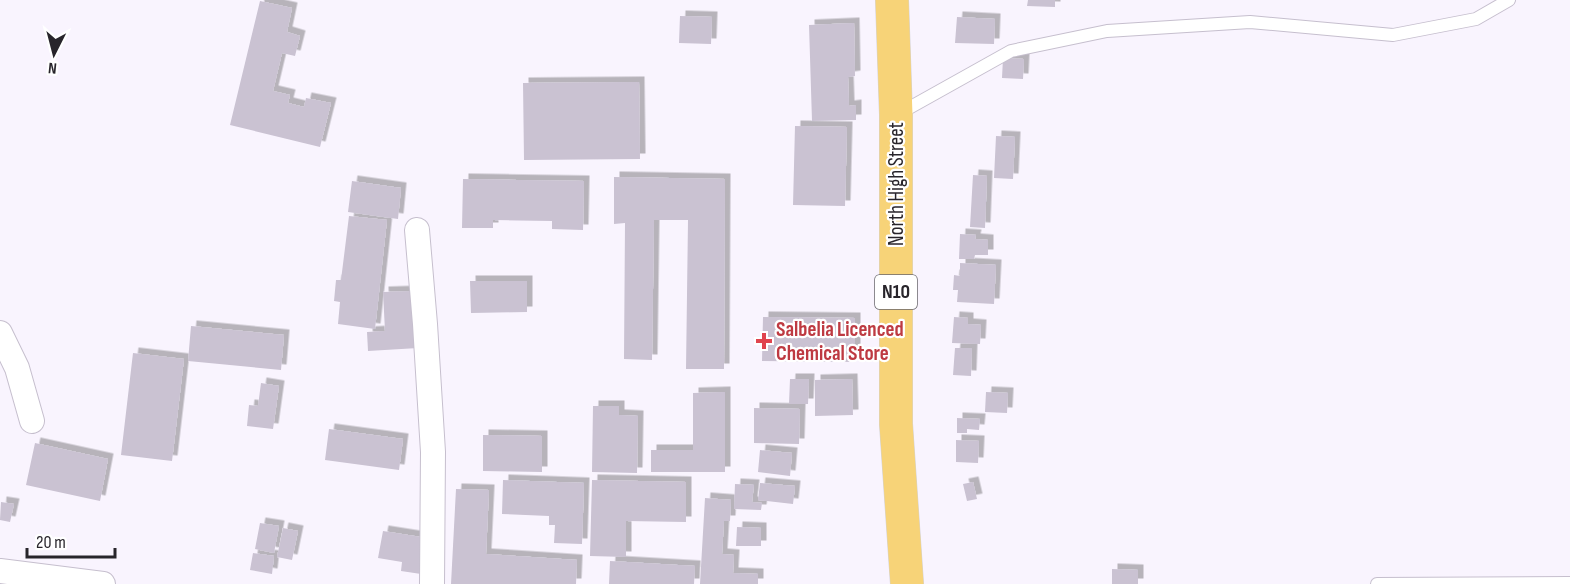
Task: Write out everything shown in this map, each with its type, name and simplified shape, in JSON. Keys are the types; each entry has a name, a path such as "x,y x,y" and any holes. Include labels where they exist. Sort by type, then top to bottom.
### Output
{"highway":[{"name":"North High Street","path":"892,0 896,115 896,424 907,584"}],"street":[{"path":"417,230 433,452 432,584"},
{"path":"0,333 17,368 32,421"},
{"path":"0,571 103,584"}],"lane":[{"path":"896,115 1011,51 1107,31 1250,22 1393,35 1476,19 1509,0"},
{"path":"1377,584 1570,583"}],"building":[{"path":"1028,0 1055,0 1055,7 1027,6"},
{"path":"260,1 292,8 287,32 300,36 295,56 282,53 273,91 290,95 288,103 304,107 306,98 331,103 320,147 230,125"},
{"path":"680,16 712,17 711,44 679,43"},
{"path":"957,17 995,19 994,44 955,43"},
{"path":"854,23 855,76 848,77 849,106 856,105 856,120 812,121 809,25"},
{"path":"1003,58 1024,59 1023,79 1002,78"},
{"path":"639,82 640,159 524,160 523,83"},
{"path":"795,126 847,127 845,206 793,205"},
{"path":"996,136 1015,137 1013,179 994,178"},
{"path":"973,175 987,176 985,228 970,227"},
{"path":"614,177 725,179 724,369 686,369 688,220 654,220 652,360 624,359 625,223 614,224"},
{"path":"463,179 584,181 583,230 552,229 552,221 493,220 493,228 462,228"},
{"path":"352,181 401,188 398,219 348,212"},
{"path":"349,216 387,220 375,329 338,324 340,302 334,301 336,280 341,280"},
{"path":"960,234 976,235 975,239 988,240 988,255 975,255 974,259 959,259"},
{"path":"960,263 996,265 994,304 957,302 958,290 953,290 954,275 960,276"},
{"path":"470,281 527,281 527,312 471,313"},
{"path":"415,291 418,348 368,351 367,332 385,331 383,292"},
{"path":"763,317 855,318 855,362 762,361"},
{"path":"954,317 968,318 968,324 981,325 980,344 952,343"},
{"path":"191,326 284,335 281,370 188,361"},
{"path":"955,348 972,348 971,376 953,375"},
{"path":"133,353 184,359 172,461 121,455"},
{"path":"790,379 809,379 808,404 789,404"},
{"path":"852,379 853,415 815,416 815,380"},
{"path":"261,383 279,386 273,429 247,426 249,405 258,406"},
{"path":"725,392 725,472 651,472 651,450 693,450 693,393"},
{"path":"986,392 1008,393 1007,413 985,412"},
{"path":"593,406 619,406 619,415 638,416 637,473 592,472"},
{"path":"754,408 800,409 799,444 754,443"},
{"path":"957,418 980,419 979,430 967,429 967,433 957,433"},
{"path":"329,429 403,439 399,470 325,460"},
{"path":"483,435 542,436 542,472 483,471"},
{"path":"956,440 979,441 978,463 956,462"},
{"path":"35,443 108,459 100,501 26,485"},
{"path":"760,450 792,453 790,476 758,472"},
{"path":"503,480 584,483 582,544 554,543 555,525 549,525 549,516 502,514"},
{"path":"592,480 686,482 686,522 626,521 626,557 590,556"},
{"path":"973,482 977,499 967,501 963,484"},
{"path":"760,483 795,486 793,504 758,500"},
{"path":"735,484 754,485 752,502 762,503 761,510 734,509"},
{"path":"456,489 489,490 486,554 577,560 576,584 451,584"},
{"path":"705,498 731,500 730,521 724,521 722,554 734,555 733,573 758,574 758,584 700,584"},
{"path":"1,502 14,504 10,522 0,520"},
{"path":"260,523 279,526 274,553 255,549"},
{"path":"737,527 761,528 761,546 736,546"},
{"path":"283,528 298,531 292,560 277,557"},
{"path":"383,531 427,538 421,574 401,571 402,562 378,558"},
{"path":"253,553 274,556 272,574 250,570"},
{"path":"610,561 695,566 694,584 609,584"},
{"path":"1112,569 1138,570 1138,584 1112,584"}],"place":[{"name":"Salbelia Licenced Chemical Store","path":"764,341"}]}
